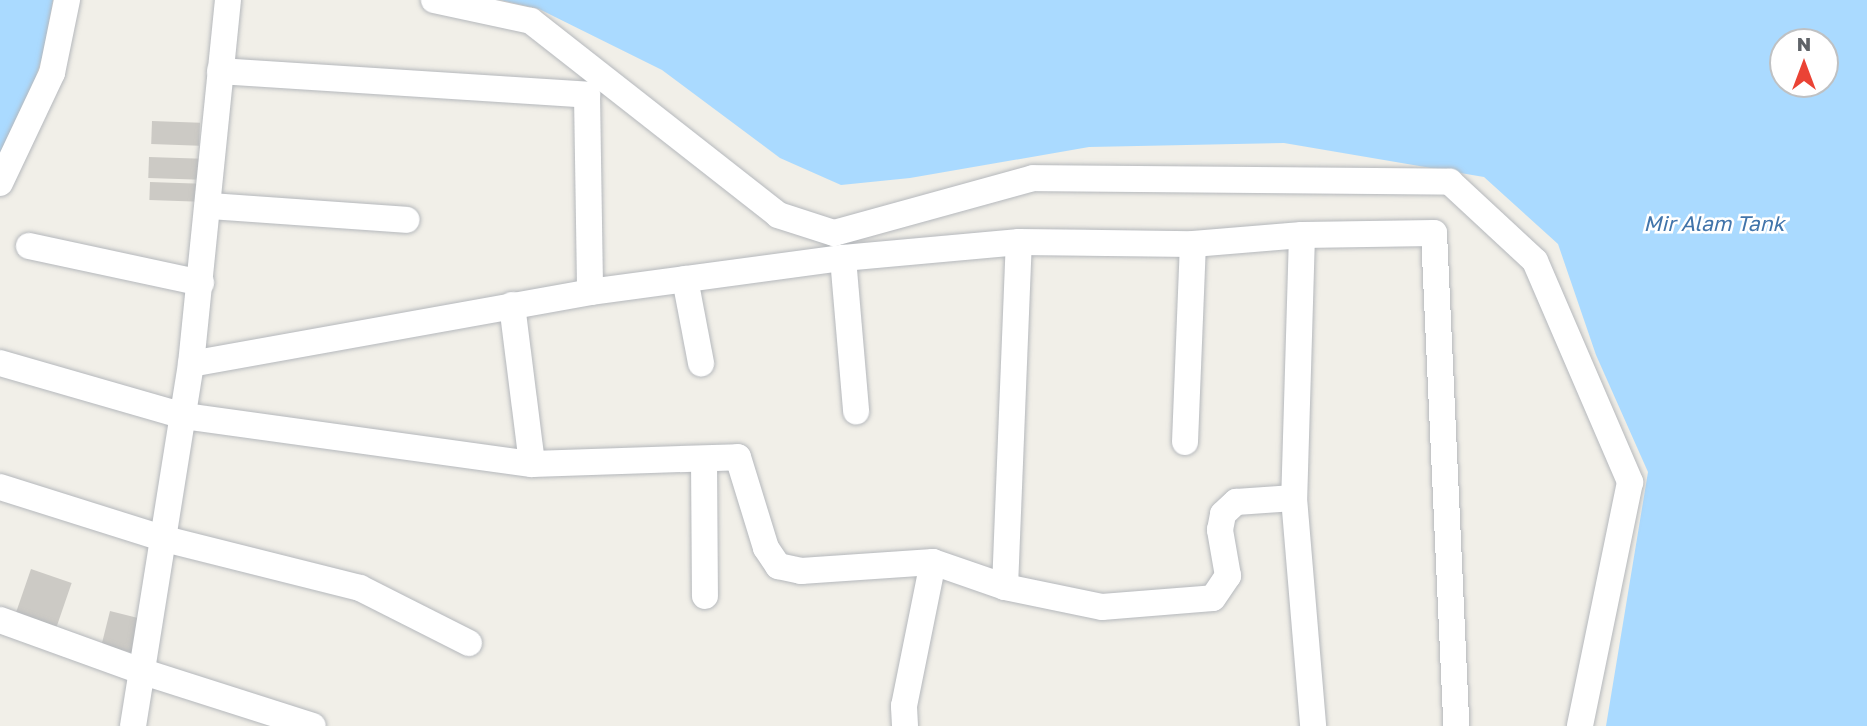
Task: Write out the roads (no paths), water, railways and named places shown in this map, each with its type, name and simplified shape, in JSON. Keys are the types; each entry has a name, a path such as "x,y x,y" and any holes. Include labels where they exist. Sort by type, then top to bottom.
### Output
{"street":[{"path":"0,183 52,72 66,0"},
{"path":"133,726 144,673 191,364 228,0"},
{"path":"434,0 531,21 778,215 834,233 1033,178 1450,182 1535,261 1630,482 1580,726"},
{"path":"220,71 587,95 590,292"},
{"path":"209,206 407,220"},
{"path":"191,364 590,292 843,258 1019,242 1193,244 1303,235 1434,233 1456,726"},
{"path":"1303,235 1294,498 1313,726"},
{"path":"1005,587 1019,242"},
{"path":"1185,442 1193,244"},
{"path":"29,246 201,283"},
{"path":"843,258 856,411"},
{"path":"685,279 701,363"},
{"path":"512,305 532,464"},
{"path":"0,363 184,416 532,464 738,457 766,548 778,566 802,571 933,562 1005,587 1102,607 1213,598 1228,576 1220,530 1223,514 1236,502 1294,498"},
{"path":"704,459 705,596"},
{"path":"0,487 165,539 360,588 470,643"},
{"path":"905,726 904,706 933,562"},
{"path":"0,620 144,673 313,726"}],"water":[{"path":"0,0 53,0 43,55 0,186"},
{"name":"Mir Alam Tank","path":"501,0 1867,0 1867,726 1606,726 1648,472 1596,355 1558,244 1484,177 1284,143 1089,147 910,178 841,185 780,158 662,70 539,9"}]}
